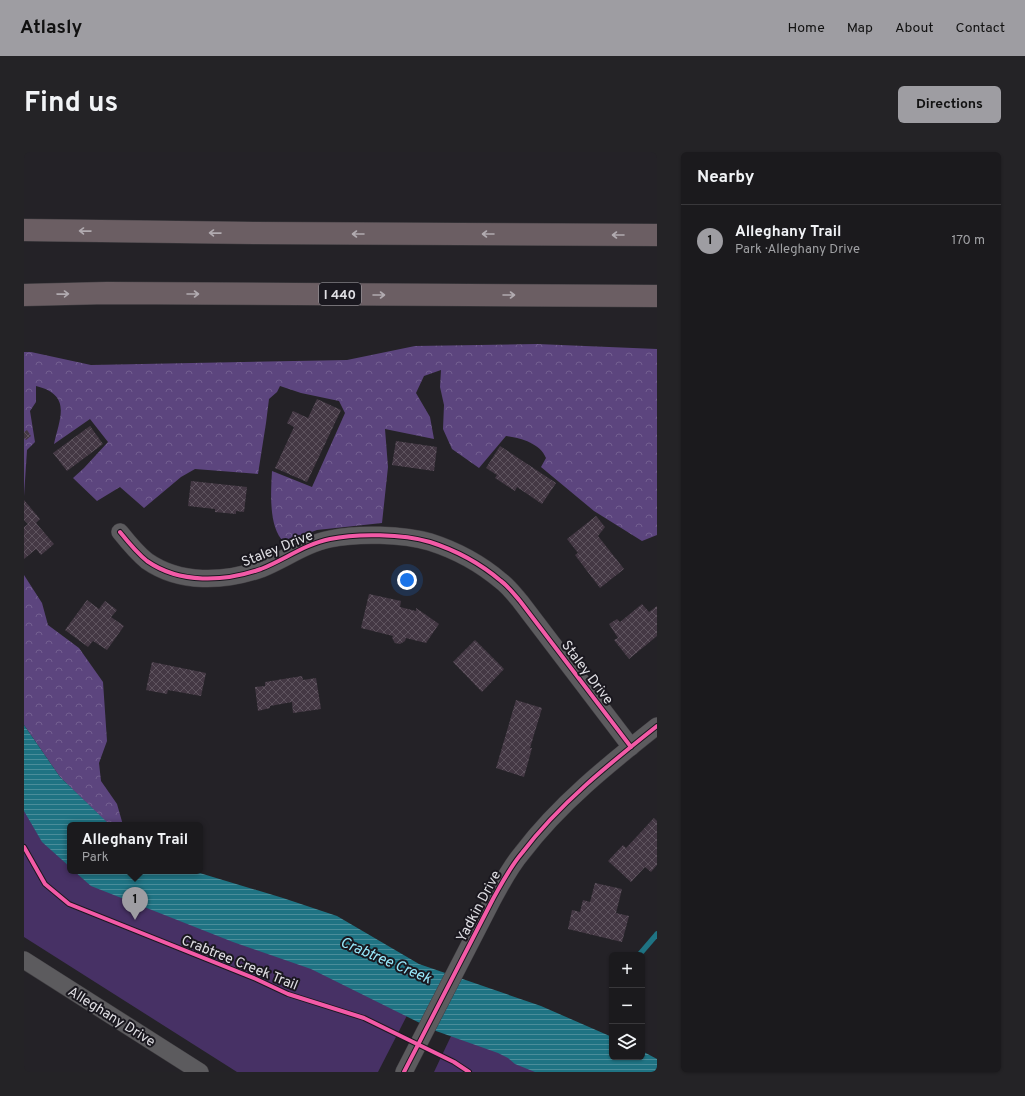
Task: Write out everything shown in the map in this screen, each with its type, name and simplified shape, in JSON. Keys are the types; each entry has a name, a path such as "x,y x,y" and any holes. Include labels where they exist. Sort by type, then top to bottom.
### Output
{"highway":[{"path":"24,230 657,235"},
{"name":"I 440","path":"24,295 107,293 657,296"}],"street":[{"name":"Staley Drive","path":"120,532 131,546 147,560 165,571 186,577 210,579 236,576 262,568 309,546 330,539 352,536 402,538 429,542 455,552 481,566 503,581 631,747"},
{"name":"Yadkin Drive","path":"405,1070 506,875 521,853 565,804 657,726"},
{"name":"Alleghany Drive","path":"24,960 200,1072"}],"green space":[{"path":"537,344 657,349 657,535 642,541 594,511 541,467 546,458 539,449 529,442 506,436 479,468 452,449 443,429 444,405 440,387 441,370 424,376 416,393 430,417 434,439 385,429 388,467 382,523 317,530 284,542 275,527 273,518 271,488 272,471 312,487 345,413 339,401 301,393 280,386 277,392 269,399 258,474 195,469 181,477 144,508 120,487 97,501 73,478 108,442 90,419 54,444 59,425 61,408 59,401 55,395 36,386 36,402 30,411 35,442 27,450 24,496 24,352 31,352 91,365 347,360 415,346"},
{"path":"24,575 42,603 48,625 79,648 103,682 107,741 99,763 101,781 117,804 122,822 106,822 60,777 24,725"}],"shaded area":[{"path":"24,766 68,822 67,874 142,874 418,994 378,1072 237,1072 24,937"},
{"path":"462,1013 614,1072 434,1072"}],"water":[{"path":"24,725 60,777 107,822 67,822 67,864 42,842 24,811"},
{"name":"Crabtree Creek","path":"77,874 203,874 337,916 419,964 541,1006 609,1036 609,1060 645,1060 645,1053 657,1059 657,1072 535,1072 515,1064 508,1058 498,1053 436,1031 311,969 233,942 91,886"}],"building":[{"path":"317,399 341,410 307,482 275,468 294,427 287,423 293,411 308,418"},
{"path":"90,426 103,444 67,471 53,453"},
{"path":"27,430 31,436 26,440 24,438 24,432"},
{"path":"396,441 437,447 434,471 392,465"},
{"path":"500,446 556,483 542,504 517,487 515,491 495,478 497,475 486,468"},
{"path":"191,481 247,487 244,512 236,511 236,514 215,512 215,509 188,506"},
{"path":"24,500 40,519 36,523 54,544 41,555 36,549 24,559 24,527 28,524 24,520"},
{"path":"596,516 605,527 598,536 624,569 600,588 575,555 578,553 567,539"},
{"path":"369,594 401,601 400,607 416,611 416,608 439,624 426,643 406,638 405,641 400,644 395,643 392,638 393,636 361,628"},
{"path":"87,600 99,609 105,601 117,610 111,617 124,626 107,650 93,641 88,647 65,630"},
{"path":"642,604 649,612 657,606 657,636 629,659 614,640 618,638 609,624 617,619 620,622"},
{"path":"475,640 504,669 482,692 453,662"},
{"path":"152,662 206,673 201,696 168,690 167,694 146,690"},
{"path":"302,676 303,680 316,678 321,709 293,713 292,702 270,706 270,708 258,711 255,687 265,686 265,682"},
{"path":"516,700 542,708 530,748 532,748 524,777 496,768"},
{"path":"654,818 657,821 657,865 651,872 645,867 631,882 608,861 623,845 626,848"},
{"path":"595,883 622,889 616,913 629,916 622,942 568,929 572,910 580,912 583,900 590,902"}],"waterway":[{"path":"642,952 657,934"}],"cycle path":[{"path":"120,532 147,561 174,574 202,578 232,576 261,569 303,548 321,541 341,537 366,535 407,537 430,542 449,549 485,569 511,590 631,747"},
{"path":"404,1072 493,899 506,875 518,858 536,835 568,801 585,785 657,726"},
{"name":"Crabtree Creek Trail","path":"24,847 45,884 69,904 256,979 288,994 364,1018 454,1062 469,1072"}],"place":[{"name":"Alleghany Trail","path":"135,920"}]}
